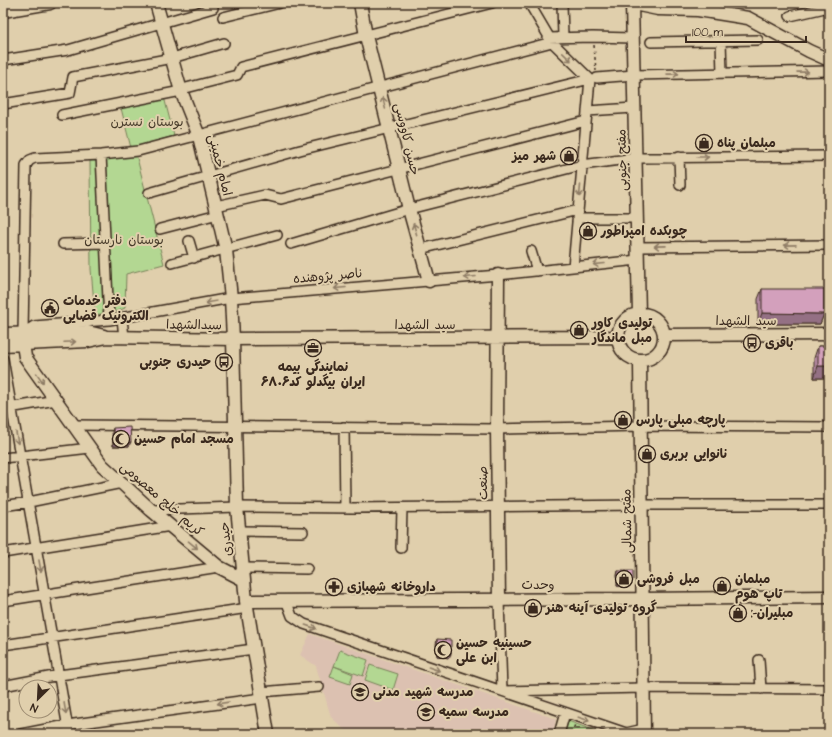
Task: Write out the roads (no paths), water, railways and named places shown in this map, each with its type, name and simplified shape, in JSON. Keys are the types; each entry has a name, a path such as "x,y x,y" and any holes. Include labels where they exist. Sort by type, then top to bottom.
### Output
{"street":[{"path":"3,11 50,3"},
{"name":"امام خمینی","path":"156,3 181,91 199,136 217,210 226,250 231,298 233,340"},
{"path":"223,17 280,3"},
{"name":"حسن کاووسی","path":"360,3 366,36 380,87 399,169 429,280"},
{"path":"62,115 181,91 186,88 237,74 241,67 492,3"},
{"path":"529,3 550,40 593,78"},
{"path":"562,3 563,37"},
{"path":"630,4 658,9 698,7 748,18 810,52 829,60"},
{"name":"مفتح جنوبی","path":"630,4 634,74 639,314"},
{"path":"790,16 829,7"},
{"path":"3,60 68,50 213,8"},
{"path":"23,339 26,165 30,160 35,158 101,155 138,151 199,136 563,37 632,38"},
{"path":"651,42 758,40"},
{"path":"721,41 722,73"},
{"path":"3,104 70,92 73,77 172,58 224,43"},
{"path":"149,193 300,150 593,78 634,74 829,71"},
{"path":"573,267 587,116 593,78"},
{"path":"160,229 265,195 282,199 399,169 587,116 634,108"},
{"path":"101,155 109,320"},
{"path":"291,244 409,209 582,165 636,158 829,156"},
{"path":"679,157 680,184"},
{"path":"421,249 578,214 637,218"},
{"path":"172,263 226,250 277,235"},
{"path":"190,241 194,258"},
{"path":"63,244 106,244"},
{"path":"638,246 829,245"},
{"path":"531,251 537,270"},
{"name":"ناصر پژوهنده","path":"23,339 34,326 109,320 231,298 498,275 638,260"},
{"name":"صنعت","path":"498,275 497,429 499,600 502,692"},
{"path":"639,314 646,315 658,322 664,336 660,350 655,356 648,360 640,361 627,356 619,344 618,338 619,331 626,319 639,314"},
{"path":"122,318 124,338"},
{"name":"سیدالشهدا","path":"3,334 23,339 88,341 107,337 233,340"},
{"name":"سید الشهدا","path":"664,336 829,334"},
{"name":"سید الشهدا","path":"233,340 618,338"},
{"name":"سیدالشهدا","path":"3,346 23,339"},
{"name":"کریم خلج معصومی","path":"23,339 25,357 102,465 151,510 219,567 244,574"},
{"name":"حیدری","path":"233,340 237,507 247,604 268,734"},
{"path":"3,359 8,408 20,456 29,502 68,729"},
{"name":"مفتح شمالی","path":"640,361 643,688 645,732"},
{"path":"8,408 56,400"},
{"path":"74,425 497,429 640,426 829,427"},
{"path":"344,427 345,508"},
{"path":"3,458 90,448"},
{"path":"3,506 122,483"},
{"path":"151,510 237,507 402,508 498,506 829,505"},
{"path":"401,548 402,508"},
{"path":"3,553 170,526"},
{"path":"240,531 303,532"},
{"path":"3,602 219,567"},
{"path":"244,574 307,569"},
{"name":"وحدت","path":"247,604 286,600 829,597"},
{"path":"286,600 292,616 304,624 626,733 645,732"},
{"path":"3,645 52,638 247,604"},
{"path":"3,686 59,676 254,649"},
{"path":"760,660 761,689"},
{"path":"21,734 68,729 262,695 319,687"},
{"path":"502,692 643,688 829,689"},
{"path":"559,734 565,713"}],"place":[{"name":"مبلمان پناه","path":"704,143"},
{"name":"شهر میز","path":"569,156"},
{"name":"چوبکده امپراطور","path":"588,231"},
{"name":"دفتر خدمات الکترونیک قضایی","path":"50,308"},
{"name":"تولیدی کاور مبل ماندگار","path":"579,330"},
{"name":"باقری","path":"752,343"},
{"name":"نمایندگی بیمه ایران بیگدلو کد۶۸۰۶","path":"313,348"},
{"name":"حیدری جنوبی","path":"224,362"},
{"name":"پارچه مبلی پارس","path":"623,420"},
{"name":"مسجد امام حسین","path":"121,439"},
{"name":"نانوایی بربری","path":"647,454"},
{"name":"مبل فروشی","path":"624,579"},
{"name":"مبلمان تاپ هوم","path":"722,586"},
{"name":"داروخانه شهبازی","path":"334,587"},
{"name":"گروه تولیدی آینه هنر","path":"533,608"},
{"name":"مبلیران-1","path":"738,613"},
{"name":"حسینیه حسین ابن علی","path":"443,650"},
{"name":"مدرسه شهید مدنی","path":"360,692"},
{"name":"مدرسه سمیه","path":"426,712"}],"park label":[{"name":"بوستان نسترن","path":"147,122"},
{"name":"بوستان نارستان","path":"124,240"}]}
